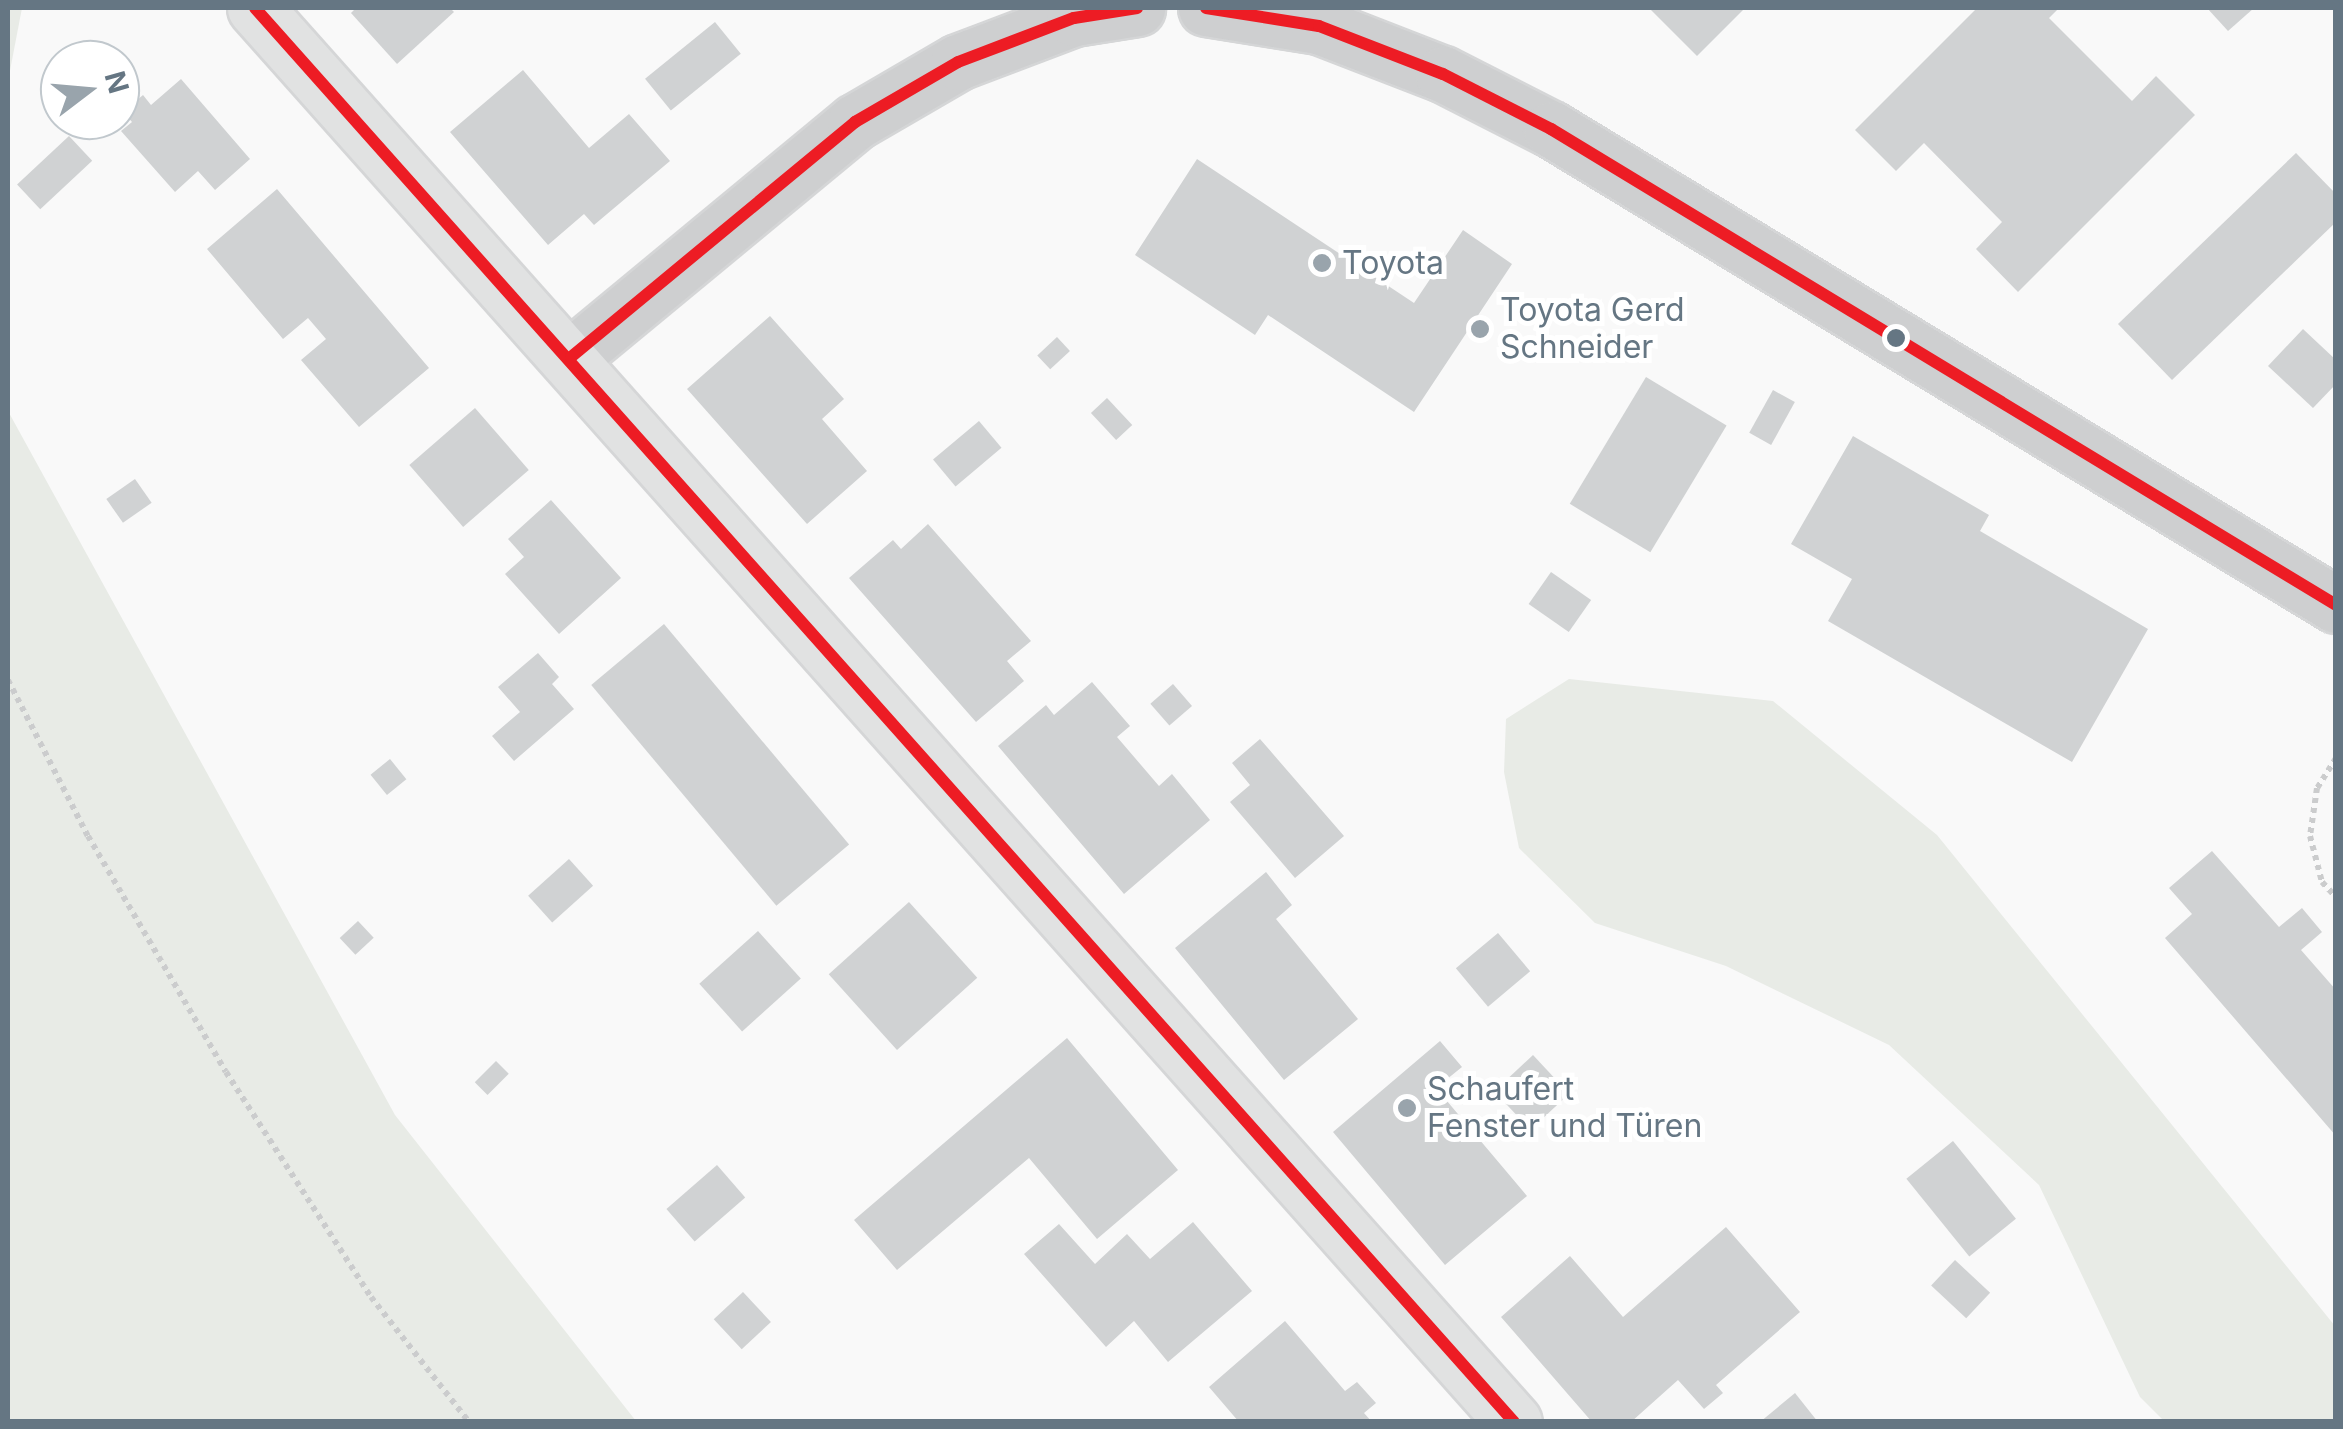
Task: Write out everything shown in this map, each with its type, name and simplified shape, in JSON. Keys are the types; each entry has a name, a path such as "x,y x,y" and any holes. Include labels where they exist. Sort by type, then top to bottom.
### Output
{"street":[{"path":"256,8 571,357 1514,1422"},
{"path":"571,357 855,122 958,62 1074,18 1137,8"},
{"path":"1206,8 1319,26 1443,74 1551,128 2336,605"}],"path":[{"path":"8,680 88,836 226,1072 371,1297 468,1422"},
{"path":"2336,758 2317,788 2310,836 2322,882 2336,898"}],"shaded area":[{"path":"8,8 22,8 8,81"},
{"path":"8,411 395,1115 636,1421 8,1421"},
{"path":"1569,679 1773,701 1937,835 2335,1326 2335,1421 2164,1421 2140,1397 2039,1185 1889,1045 1726,966 1595,923 1519,848 1504,772 1506,719"}],"building":[{"path":"356,8 450,8 454,12 397,64 351,13"},
{"path":"1649,8 1745,8 1697,56"},
{"path":"1977,8 2059,8 2049,18 2132,101 2156,76 2195,115 2018,292 1976,249 2002,222 1924,143 1896,171 1855,130"},
{"path":"2207,8 2254,8 2228,31"},
{"path":"715,22 741,54 671,111 645,79"},
{"path":"523,70 589,148 629,114 670,161 594,225 584,214 548,245 450,132"},
{"path":"181,79 250,159 215,190 198,171 175,192 129,140 140,140 140,98 143,95 151,105"},
{"path":"65,140 73,140 92,161 40,209 17,184"},
{"path":"2296,153 2336,194 2336,222 2172,380 2118,324"},
{"path":"1197,159 1414,303 1463,230 1512,264 1414,412 1268,315 1255,335 1135,255"},
{"path":"277,189 429,368 359,427 301,360 326,339 308,318 283,339 207,249"},
{"path":"770,316 844,399 822,419 867,471 807,524 687,389"},
{"path":"2303,329 2336,360 2336,384 2313,408 2268,366"},
{"path":"1057,337 1070,351 1050,369 1037,355"},
{"path":"1646,377 1727,425 1650,552 1570,504"},
{"path":"1773,390 1795,402 1771,445 1749,433"},
{"path":"1107,398 1132,425 1116,440 1091,413"},
{"path":"475,408 529,470 463,527 409,465"},
{"path":"979,421 1001,448 956,486 933,460"},
{"path":"1853,436 1989,515 1980,531 2148,629 2072,762 1828,621 1852,579 1791,544"},
{"path":"135,479 152,503 123,523 106,499"},
{"path":"551,500 621,578 559,634 505,574 524,557 508,539"},
{"path":"928,524 1031,641 1007,661 1024,681 976,722 849,578 893,540 901,549"},
{"path":"1551,572 1591,600 1569,632 1529,604"},
{"path":"664,624 849,845 776,906 591,685"},
{"path":"538,653 559,677 552,684 574,709 514,761 492,736 520,712 498,687"},
{"path":"1092,682 1130,726 1117,737 1159,786 1172,774 1210,820 1124,894 998,746 1046,705 1054,715"},
{"path":"1173,684 1192,706 1169,726 1150,704"},
{"path":"1260,739 1344,836 1295,878 1230,802 1250,785 1232,763"},
{"path":"390,759 406,779 387,795 371,775"},
{"path":"2212,851 2279,927 2302,908 2322,932 2301,950 2336,990 2336,1136 2165,938 2192,914 2169,888"},
{"path":"569,859 593,886 552,923 528,896"},
{"path":"1266,872 1292,905 1276,919 1358,1019 1284,1080 1175,948"},
{"path":"909,902 977,978 897,1050 829,974"},
{"path":"358,921 374,938 355,955 340,938"},
{"path":"758,931 801,979 742,1031 699,984"},
{"path":"1498,933 1530,971 1488,1007 1456,968"},
{"path":"1067,1038 1178,1170 1097,1239 1029,1158 897,1270 854,1220"},
{"path":"1440,1041 1462,1067 1436,1088 1527,1196 1445,1265 1333,1132"},
{"path":"1533,1055 1569,1094 1530,1130 1494,1091"},
{"path":"496,1061 509,1074 488,1095 475,1082"},
{"path":"1953,1141 2016,1219 1969,1256 1906,1179"},
{"path":"717,1165 745,1197 695,1241 666,1209"},
{"path":"1193,1222 1252,1291 1168,1362 1134,1321 1106,1347 1024,1254 1059,1224 1095,1264 1127,1234 1150,1259"},
{"path":"1726,1227 1800,1312 1716,1385 1723,1393 1704,1409 1678,1380 1631,1422 1592,1422 1501,1317 1570,1256 1623,1317"},
{"path":"1955,1260 1990,1293 1966,1318 1931,1286"},
{"path":"743,1292 771,1322 742,1349 714,1319"},
{"path":"1285,1321 1345,1391 1357,1382 1376,1403 1364,1413 1372,1422 1239,1422 1209,1387"},
{"path":"1795,1393 1818,1422 1760,1422"}],"transit line":[{"path":"255,8 1514,1422"},
{"path":"571,357 855,122 958,62 1074,18 1137,8"},
{"path":"1206,8 1319,26 1443,74 1551,129 2336,605"}],"place":[{"name":"Toyota","path":"1322,263"},
{"name":"Toyota Gerd Schneider","path":"1480,329"},
{"name":"Schaufert Fenster und Türen","path":"1407,1108"}]}
